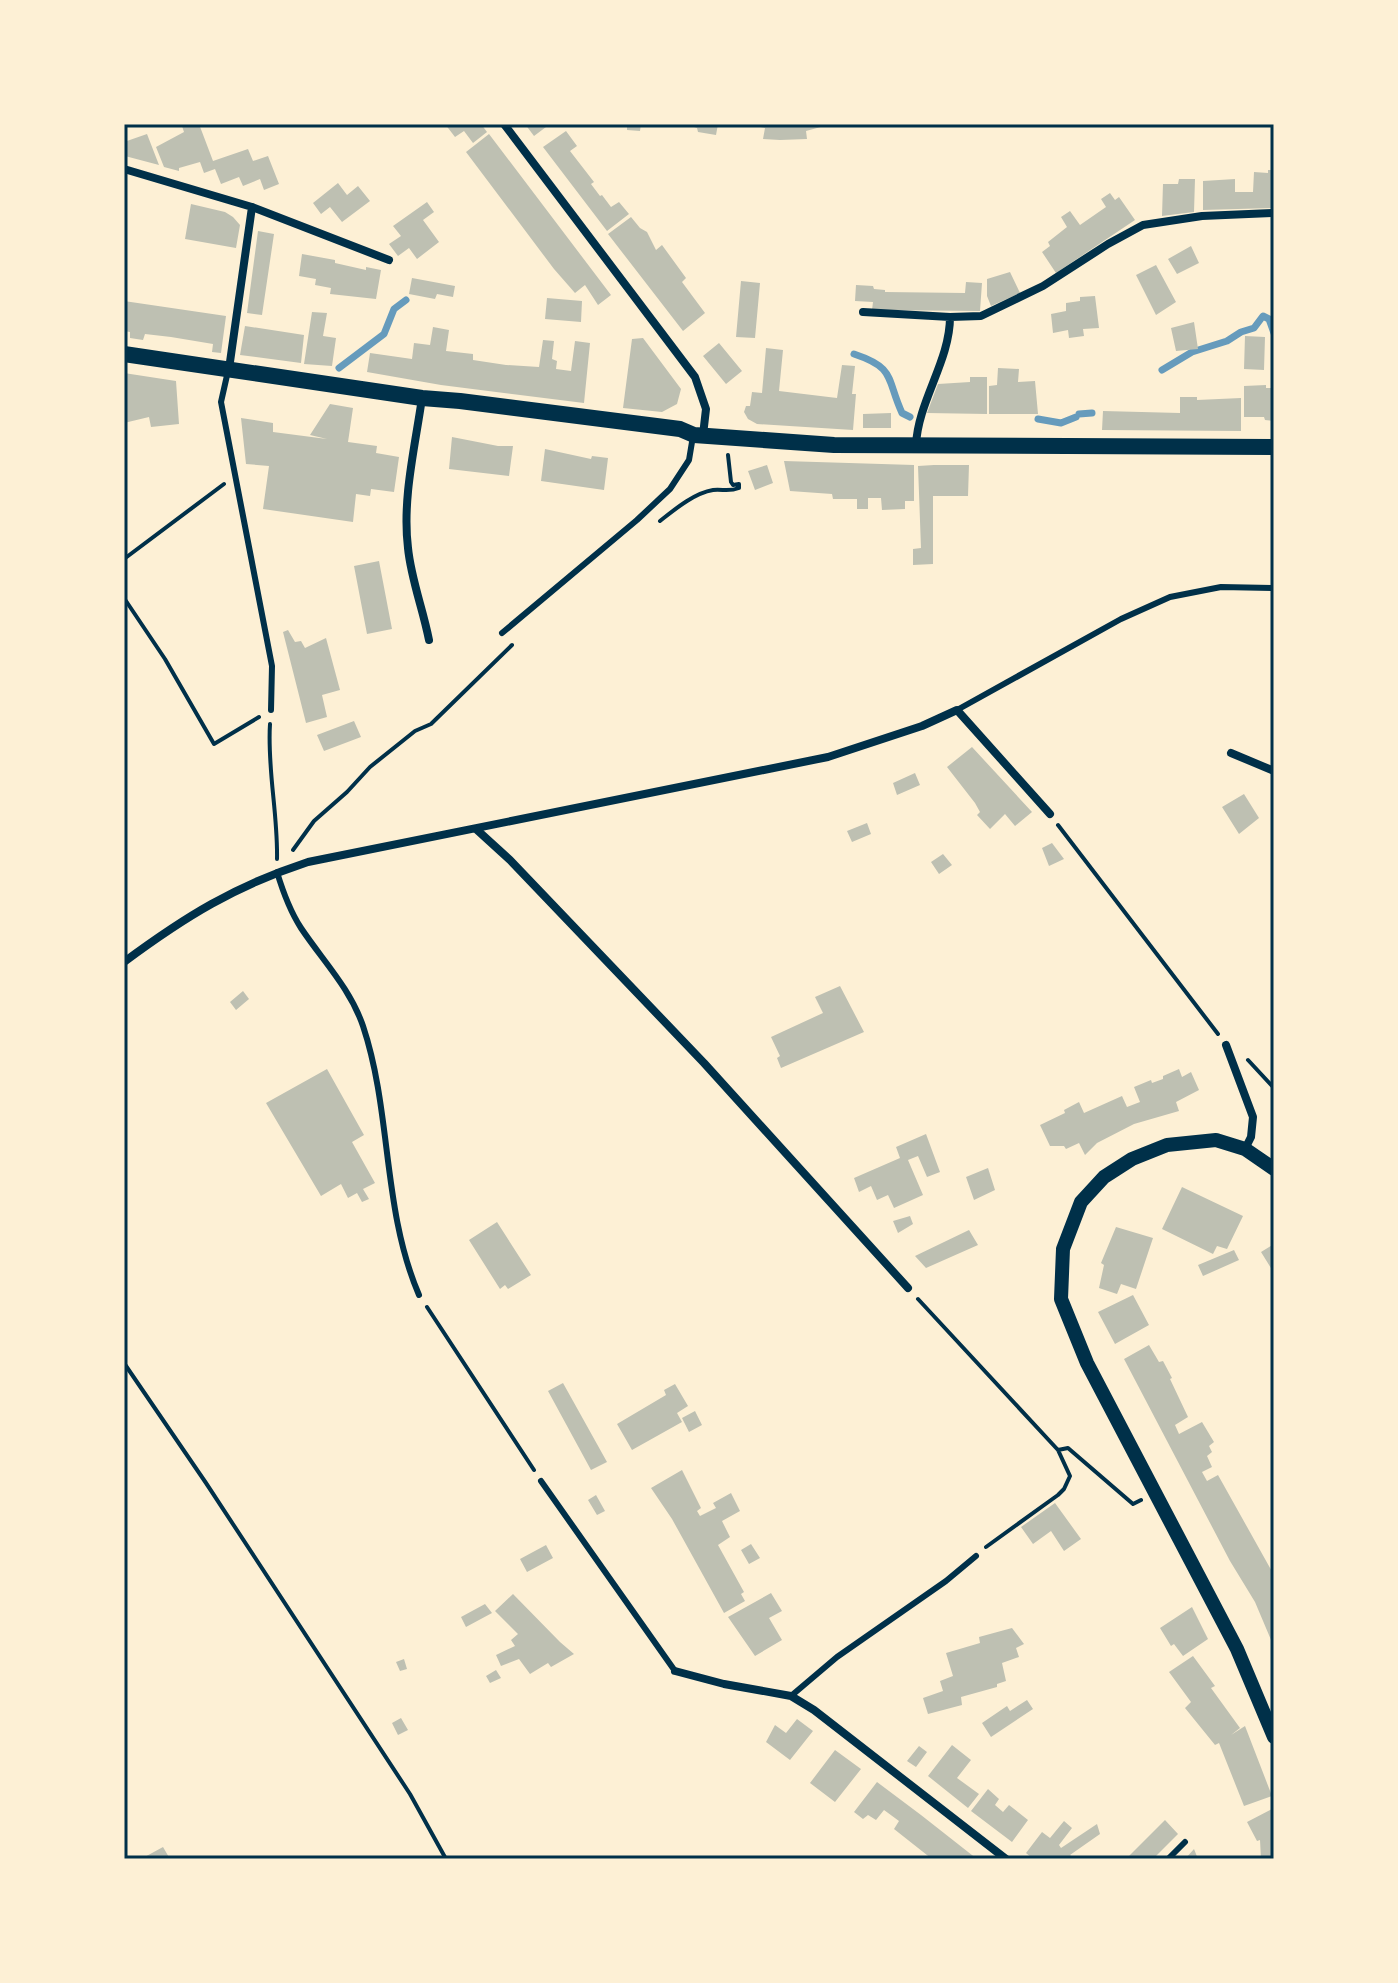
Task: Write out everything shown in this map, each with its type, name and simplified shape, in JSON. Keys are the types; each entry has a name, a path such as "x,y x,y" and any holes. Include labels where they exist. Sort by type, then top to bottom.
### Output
{"main road":[{"path":"124,354 422,398 680,429 698,435 834,445 1274,447"}],"street":[{"path":"504,124 695,377 706,409 698,435"},
{"path":"124,169 252,207 389,260"},
{"path":"229,370 252,207"},
{"path":"863,312 981,316 1023,297 1143,225 1202,216 1274,213"},
{"path":"916,446 920,421 948,336 950,317"},
{"path":"422,398 406,530 411,569 429,640"},
{"path":"124,962 199,909 277,872 344,853 828,757 896,736 957,710 1050,814"},
{"path":"1231,753 1274,771"},
{"path":"476,829 510,860 704,1063 908,1288"},
{"path":"1226,1045 1253,1117 1253,1128 1245,1149"},
{"path":"1274,1169 1245,1149 1216,1140 1167,1145 1132,1159 1104,1177 1081,1202 1063,1249 1061,1299 1087,1363 1226,1627 1274,1737"},
{"path":"675,1671 791,1696 814,1710 1006,1859"}],"lane":[{"path":"229,370 221,402 272,666 271,710"},
{"path":"502,633 619,536 670,489 689,460 698,435"},
{"path":"957,710 1121,619 1170,597 1221,587 1274,588"},
{"path":"277,872 296,919 345,987 363,1025 401,1243 419,1295"},
{"path":"541,1481 675,1671"},
{"path":"791,1696 837,1657 946,1581 976,1556"},
{"path":"1168,1859 1185,1842"}],"path":[{"path":"658,522 704,493 739,488 739,484 733,485 730,477 727,437"},
{"path":"124,559 235,475"},
{"path":"124,598 165,659 214,744 271,710"},
{"path":"277,872 314,821 370,767 415,731 431,724 515,642"},
{"path":"271,710 268,751 278,825 277,872"},
{"path":"1050,814 1226,1045"},
{"path":"908,1288 1058,1450 1070,1476 1064,1489 976,1556"},
{"path":"419,1295 541,1481"},
{"path":"124,1363 410,1794 446,1859"},
{"path":"1058,1450 1068,1448 1133,1504 1155,1493"}],"building":[{"path":"199,124 213,161 248,149 253,161 268,156 279,184 264,190 260,179 243,186 239,177 221,184 215,169 204,173 200,162 179,168 179,171 164,167 156,147 184,132 182,126"},
{"path":"445,124 481,124 487,132 473,143 464,131 455,137"},
{"path":"525,124 550,124 534,136"},
{"path":"627,124 641,124 640,131 627,130"},
{"path":"685,124 718,124 716,135 698,132 697,128"},
{"path":"747,124 828,125 806,131 807,139 780,140 763,139 765,128"},
{"path":"566,131 577,146 570,151 594,182 591,184 600,196 611,207 619,202 629,214 607,231 543,147"},
{"path":"147,134 159,165 125,156 124,142"},
{"path":"489,134 611,295 598,305 585,285 575,293 554,269 466,152"},
{"path":"1268,170 1274,170 1274,208 1203,210 1203,181 1235,179 1235,192 1253,192 1254,172 1268,173"},
{"path":"1179,179 1195,179 1194,212 1162,216 1163,184 1178,184"},
{"path":"338,183 347,195 358,186 370,201 342,222 330,207 321,214 313,203"},
{"path":"1110,193 1115,200 1119,197 1135,220 1056,273 1042,252 1050,246 1048,242 1067,227 1061,217 1070,211 1080,225 1106,207 1101,199"},
{"path":"427,202 434,212 423,220 439,242 417,259 409,248 398,256 389,244 401,236 393,226"},
{"path":"191,204 225,212 233,217 240,225 236,248 185,239"},
{"path":"631,217 647,232 656,250 662,245 686,278 682,282 705,313 683,331 608,234"},
{"path":"258,231 274,234 262,315 247,313"},
{"path":"1191,246 1199,263 1177,274 1168,259"},
{"path":"302,254 366,270 366,267 381,270 376,299 330,294 331,288 315,285 316,279 299,276"},
{"path":"1156,265 1176,302 1156,315 1136,275"},
{"path":"1010,272 1020,293 991,306 987,296 987,279"},
{"path":"412,278 455,286 453,297 437,294 435,299 409,294"},
{"path":"741,281 760,283 755,338 736,337"},
{"path":"966,282 982,283 980,311 872,310 873,302 855,301 856,285 873,286 885,292 965,293"},
{"path":"1095,296 1099,328 1083,329 1084,336 1069,338 1068,330 1053,333 1051,314 1066,311 1066,303 1080,301 1080,297"},
{"path":"547,298 582,301 581,322 545,319"},
{"path":"124,301 226,316 221,353 212,352 213,344 171,337 145,334 143,340 130,338 130,332 124,331"},
{"path":"312,312 327,313 323,336 336,338 332,366 304,364"},
{"path":"1194,322 1198,349 1176,351 1171,328"},
{"path":"245,326 304,335 301,363 240,355"},
{"path":"433,327 449,330 446,351 473,354 473,360 506,365 539,367 543,340 554,341 552,359 557,361 556,369 571,371 575,341 590,343 584,403 441,385 367,372 370,353 412,359 414,343 430,345"},
{"path":"1245,336 1265,337 1264,370 1244,369"},
{"path":"643,338 681,389 677,404 662,412 623,408 632,339"},
{"path":"719,343 742,371 726,384 703,356"},
{"path":"766,348 783,350 779,391 837,398 842,365 855,366 853,430 757,424 748,419 744,412 746,406 750,406 752,392 762,393"},
{"path":"998,368 1019,369 1018,382 1035,381 1038,414 989,414 989,386 997,385"},
{"path":"124,373 176,381 179,424 151,427 149,417 124,423"},
{"path":"970,377 987,377 987,414 927,413 938,384 970,382"},
{"path":"1266,385 1266,388 1274,388 1274,421 1265,420 1264,417 1244,417 1244,386"},
{"path":"1180,397 1197,397 1197,400 1241,398 1241,431 1102,430 1103,411 1180,413"},
{"path":"330,404 353,408 348,442 377,446 376,453 399,457 394,492 371,489 370,496 356,494 353,522 263,509 269,466 246,464 241,418 273,423 273,432 327,439 310,435"},
{"path":"891,413 891,428 863,428 863,414"},
{"path":"452,437 513,446 509,476 449,469"},
{"path":"545,449 591,459 592,456 608,458 604,490 541,481"},
{"path":"784,461 914,465 914,501 905,501 905,509 882,510 881,498 868,498 868,509 857,509 857,499 833,499 832,494 790,491"},
{"path":"767,465 773,483 755,490 748,471"},
{"path":"969,465 968,496 933,496 933,564 913,565 913,549 921,548 918,466"},
{"path":"379,561 392,629 367,634 354,566"},
{"path":"288,630 295,642 301,641 305,648 326,638 340,690 322,695 327,717 306,723 283,632"},
{"path":"354,721 361,737 324,751 317,735"},
{"path":"972,747 1032,812 1015,826 1005,814 990,829 977,815 980,812 975,803 947,767"},
{"path":"915,773 920,785 897,795 893,783"},
{"path":"1244,794 1259,818 1239,834 1222,807"},
{"path":"867,823 871,834 852,842 847,831"},
{"path":"1052,843 1064,859 1049,866 1042,848"},
{"path":"943,854 952,865 939,874 931,862"},
{"path":"840,986 864,1032 781,1068 777,1058 780,1056 771,1037 823,1013 815,997"},
{"path":"243,991 249,999 236,1010 230,1002"},
{"path":"327,1069 364,1135 352,1142 375,1183 363,1189 369,1199 362,1202 357,1193 348,1198 341,1184 321,1196 266,1103"},
{"path":"1179,1069 1182,1077 1191,1072 1199,1090 1176,1102 1179,1111 1134,1124 1097,1143 1085,1155 1079,1143 1066,1149 1064,1146 1050,1146 1040,1125 1065,1113 1064,1110 1079,1102 1084,1113 1122,1096 1127,1107 1140,1102 1134,1087 1163,1079 1163,1076"},
{"path":"926,1134 940,1172 927,1177 918,1156 908,1160 923,1195 894,1208 888,1195 877,1200 871,1186 859,1192 854,1178 900,1158 896,1147"},
{"path":"988,1168 995,1190 974,1200 966,1177"},
{"path":"1182,1187 1243,1216 1227,1249 1217,1246 1213,1254 1162,1229"},
{"path":"910,1216 913,1224 898,1233 893,1221"},
{"path":"497,1222 531,1275 508,1289 505,1285 500,1289 469,1240"},
{"path":"1116,1227 1153,1238 1136,1289 1121,1284 1117,1294 1099,1288 1104,1265 1101,1263"},
{"path":"969,1230 978,1245 926,1268 915,1256"},
{"path":"1274,1244 1274,1273 1261,1252"},
{"path":"1234,1250 1239,1260 1203,1276 1198,1265"},
{"path":"1133,1295 1149,1325 1115,1344 1098,1312"},
{"path":"1149,1345 1159,1362 1163,1361 1188,1417 1175,1425 1179,1434 1202,1422 1214,1442 1209,1446 1212,1452 1207,1456 1212,1467 1202,1472 1207,1481 1218,1475 1274,1575 1274,1647 1255,1602 1230,1561 1124,1359"},
{"path":"563,1383 607,1462 591,1470 548,1391"},
{"path":"675,1384 688,1406 677,1413 682,1422 632,1450 617,1424 666,1395 664,1390"},
{"path":"695,1411 702,1425 689,1432 682,1418"},
{"path":"682,1470 701,1508 697,1511 700,1516 716,1508 713,1503 731,1493 740,1511 722,1521 730,1537 718,1545 744,1592 741,1594 745,1601 724,1613 672,1519 651,1488"},
{"path":"596,1495 605,1511 597,1515 588,1500"},
{"path":"1055,1503 1081,1539 1064,1551 1051,1531 1033,1544 1021,1527"},
{"path":"751,1544 760,1558 749,1564 741,1550"},
{"path":"546,1545 553,1558 527,1572 520,1559"},
{"path":"771,1593 782,1611 769,1618 782,1640 755,1656 728,1617"},
{"path":"513,1594 574,1654 551,1667 548,1663 530,1674 519,1659 501,1666 496,1655 515,1646 511,1640 518,1634 495,1611"},
{"path":"485,1604 492,1613 466,1627 461,1617"},
{"path":"1192,1607 1208,1639 1183,1656 1174,1644 1171,1646 1160,1628"},
{"path":"1012,1628 1024,1644 1016,1648 1019,1657 1002,1663 1006,1681 997,1684 997,1687 961,1697 962,1705 928,1714 923,1698 943,1691 940,1681 953,1676 946,1653 980,1643 979,1637"},
{"path":"1193,1656 1215,1686 1211,1688 1240,1728 1231,1735 1245,1726 1272,1796 1244,1806 1219,1743 1215,1745 1185,1708 1191,1702 1169,1672"},
{"path":"404,1659 407,1669 400,1671 396,1662"},
{"path":"496,1670 501,1678 490,1683 486,1676"},
{"path":"1027,1700 1033,1709 991,1737 982,1723 1007,1706 1010,1711"},
{"path":"401,1718 408,1730 398,1735 392,1723"},
{"path":"797,1719 813,1731 790,1760 766,1742 775,1725 786,1733"},
{"path":"952,1745 971,1760 957,1778 979,1794 968,1808 928,1776"},
{"path":"919,1746 927,1752 916,1767 907,1761"},
{"path":"835,1750 861,1769 835,1802 810,1783"},
{"path":"877,1782 977,1859 932,1859 894,1829 899,1821 884,1810 876,1820 868,1815 863,1819 854,1812"},
{"path":"988,1789 999,1799 995,1805 1003,1812 1009,1805 1028,1820 1012,1842 971,1811"},
{"path":"1274,1808 1274,1859 1261,1859 1260,1840 1257,1841 1247,1822"},
{"path":"1165,1820 1178,1834 1153,1859 1126,1859"},
{"path":"1064,1821 1072,1828 1059,1845 1061,1848 1097,1824 1100,1834 1070,1855 1075,1859 1033,1859 1026,1853 1042,1832 1050,1838"},
{"path":"163,1847 170,1859 141,1859"},
{"path":"1194,1849 1198,1859 1185,1859"}],"waterway":[{"path":"339,368 384,334 394,309 406,300"},
{"path":"1162,370 1192,352 1254,328 1263,316 1269,319 1274,333"},
{"path":"854,354 883,370 902,413 910,417"},
{"path":"1079,414 1092,413"},
{"path":"1038,419 1061,423 1076,417"}]}
